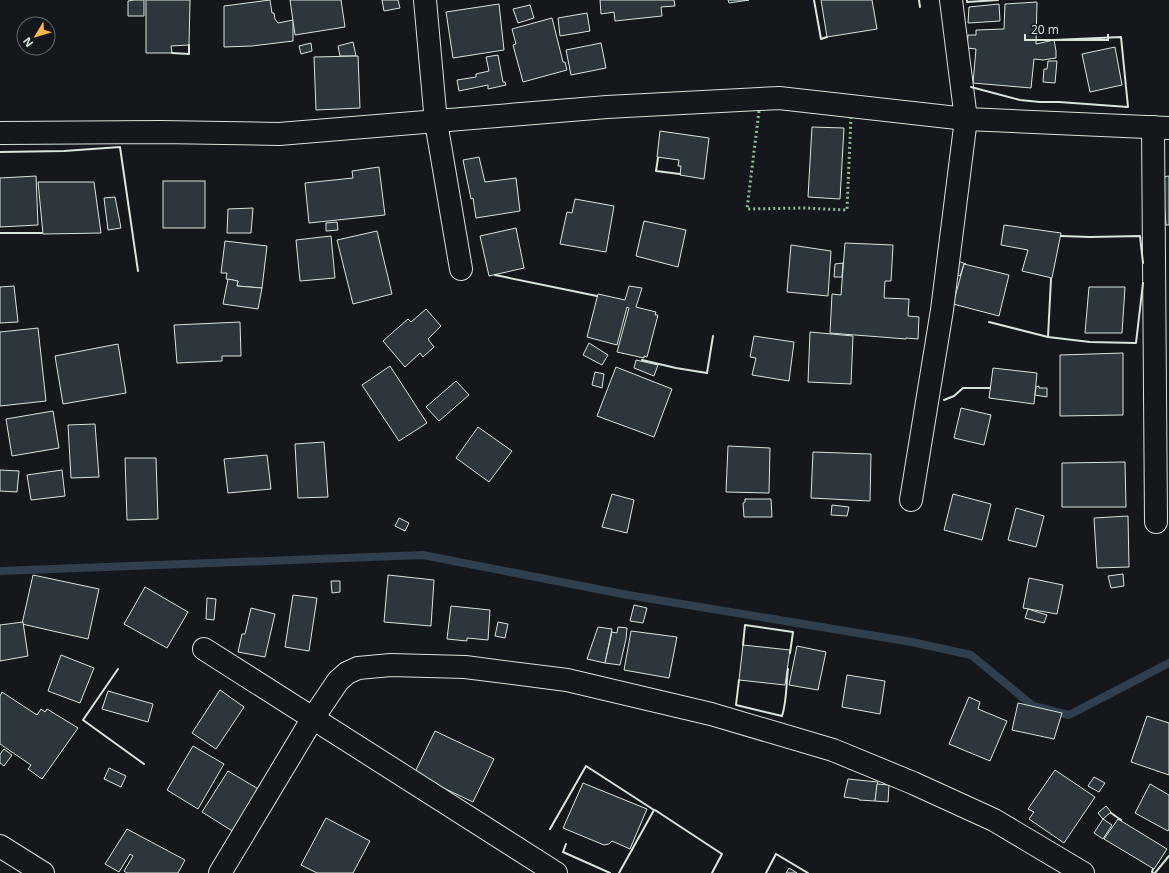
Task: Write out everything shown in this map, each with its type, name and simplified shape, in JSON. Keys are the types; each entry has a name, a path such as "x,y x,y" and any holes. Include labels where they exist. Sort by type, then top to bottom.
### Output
{"street":[{"path":"425,0 436,122 461,269"},
{"path":"911,500 942,310 966,119 951,0"},
{"path":"0,132 279,134 436,122 607,106 779,98 966,119 1161,128 1156,522"},
{"path":"204,649 556,873"},
{"path":"220,873 313,718 338,681 347,673 358,668 391,664 465,667 567,680 711,714 833,750 913,782 994,820 1083,873"},
{"path":"0,846 43,873"}],"building":[{"path":"144,0 144,16 128,16 128,1"},
{"path":"146,0 190,0 189,45 171,46 172,53 146,53"},
{"path":"270,0 272,13 274,13 275,19 278,23 293,20 293,41 252,46 224,47 224,6"},
{"path":"290,0 341,0 345,27 295,35"},
{"path":"382,0 398,0 400,8 384,11"},
{"path":"600,0 674,0 675,6 661,7 662,16 615,21 614,12 601,14"},
{"path":"728,0 749,0 729,3"},
{"path":"821,0 872,0 877,29 827,37"},
{"path":"1037,2 1036,44 1054,40 1056,58 1043,60 1034,59 1031,88 973,83 976,49 967,48 968,35 976,35 976,30 1004,29 1005,4"},
{"path":"499,4 504,50 453,58 446,12"},
{"path":"999,4 1000,21 968,23 969,7"},
{"path":"530,5 534,18 518,23 513,9"},
{"path":"587,13 590,31 560,36 558,18"},
{"path":"552,18 563,62 565,62 567,70 523,82 513,45 516,44 512,29"},
{"path":"353,42 356,56 340,56 338,46"},
{"path":"311,43 312,51 301,54 299,46"},
{"path":"601,43 606,68 571,75 566,50"},
{"path":"1115,47 1122,85 1090,92 1082,54"},
{"path":"498,55 503,82 505,82 506,85 488,89 488,85 459,91 457,80 476,77 476,74 489,71 486,57"},
{"path":"358,56 360,108 316,110 314,57"},
{"path":"1048,61 1057,61 1055,83 1043,82 1044,69 1047,69"},
{"path":"812,127 844,128 840,199 808,197"},
{"path":"660,131 709,138 704,179 680,175 681,166 678,166 679,160 657,157"},
{"path":"479,157 485,182 516,178 520,211 476,218 473,198 471,199 463,160"},
{"path":"379,167 385,215 309,223 305,183 353,178 352,171"},
{"path":"36,176 38,225 0,227 0,178"},
{"path":"1169,176 1169,225 1166,225 1162,177"},
{"path":"163,181 205,181 205,228 163,228"},
{"path":"38,182 94,182 101,233 43,234"},
{"path":"115,197 121,228 108,230 104,198"},
{"path":"575,199 614,206 606,252 560,244 567,212 572,213"},
{"path":"253,208 251,233 227,233 228,209"},
{"path":"644,221 686,230 678,267 636,256"},
{"path":"337,222 338,230 326,231 326,223"},
{"path":"1004,225 1061,233 1052,278 1022,271 1028,250 1001,245"},
{"path":"516,228 524,268 489,276 480,236"},
{"path":"377,231 392,294 353,304 337,240"},
{"path":"331,236 335,278 300,281 296,240"},
{"path":"225,241 267,246 262,288 237,286 238,281 226,279 227,273 221,273"},
{"path":"845,243 893,245 891,281 885,281 884,298 909,299 908,316 919,317 918,339 830,333 832,294 841,295"},
{"path":"791,245 831,251 828,296 787,292"},
{"path":"958,261 966,264 964,264 960,276 954,274"},
{"path":"843,263 842,277 834,277 835,264"},
{"path":"964,264 1009,275 999,316 953,304"},
{"path":"228,279 238,281 237,286 262,288 258,309 223,304"},
{"path":"14,286 18,322 0,323 0,287"},
{"path":"629,286 642,288 636,307 656,312 655,315 658,315 647,357 644,356 644,358 617,352 629,308 627,307 617,345 587,337 598,294 625,300"},
{"path":"1089,287 1125,287 1122,333 1085,333"},
{"path":"426,309 441,326 428,339 434,347 423,357 420,353 405,367 383,341 408,319 411,322"},
{"path":"240,322 241,356 222,356 222,361 177,363 174,325"},
{"path":"38,328 46,401 0,406 0,332"},
{"path":"810,332 853,336 851,384 808,382"},
{"path":"754,336 794,342 789,381 752,375 756,358 750,357"},
{"path":"589,343 608,355 602,365 583,355"},
{"path":"118,344 126,393 63,404 55,356"},
{"path":"1123,353 1123,415 1060,416 1060,355"},
{"path":"636,360 658,365 654,376 634,368"},
{"path":"390,366 427,423 399,441 362,385"},
{"path":"616,367 672,389 654,437 597,416"},
{"path":"993,368 1037,373 1034,404 989,398"},
{"path":"595,372 604,374 602,388 592,385"},
{"path":"456,381 469,395 439,421 426,407"},
{"path":"1039,386 1039,388 1047,388 1047,397 1035,395 1036,387"},
{"path":"961,408 991,415 984,445 954,438"},
{"path":"53,411 59,448 12,456 6,419"},
{"path":"95,424 99,477 71,478 68,425"},
{"path":"478,427 512,451 489,482 456,458"},
{"path":"324,442 328,497 298,498 295,444"},
{"path":"728,446 770,448 769,493 726,492"},
{"path":"813,452 871,454 870,501 811,498"},
{"path":"267,455 271,489 228,493 224,459"},
{"path":"125,458 156,458 158,519 127,520"},
{"path":"1125,462 1126,507 1062,507 1062,463"},
{"path":"0,470 19,471 17,492 0,491"},
{"path":"62,470 65,496 31,500 27,475"},
{"path":"612,494 634,500 627,533 602,527"},
{"path":"953,494 991,504 982,540 944,530"},
{"path":"745,499 771,499 772,517 744,517 743,503 745,502"},
{"path":"832,505 849,507 847,516 831,515"},
{"path":"1016,508 1044,516 1036,547 1008,540"},
{"path":"1128,516 1129,567 1097,568 1094,518"},
{"path":"399,518 409,523 405,531 395,526"},
{"path":"1123,574 1124,586 1111,588 1108,576"},
{"path":"33,575 99,589 88,639 22,624"},
{"path":"388,575 434,580 431,626 384,622"},
{"path":"1029,578 1063,585 1057,614 1023,608"},
{"path":"331,581 340,581 340,592 332,593"},
{"path":"145,587 188,612 167,648 124,624"},
{"path":"293,595 317,598 309,651 285,647"},
{"path":"207,598 216,599 214,620 206,619"},
{"path":"634,605 647,608 643,623 630,621"},
{"path":"451,606 490,610 488,640 467,638 467,641 447,639"},
{"path":"251,608 275,614 265,657 238,652 242,634 245,634"},
{"path":"1028,609 1047,615 1044,623 1025,618"},
{"path":"23,622 28,656 0,661 0,625"},
{"path":"498,622 508,624 505,638 495,636"},
{"path":"598,627 612,629 605,663 587,659"},
{"path":"618,627 627,628 620,665 605,663 612,632 617,633"},
{"path":"631,631 677,637 669,678 624,670"},
{"path":"743,645 790,650 785,685 739,680"},
{"path":"797,646 826,652 818,690 789,685"},
{"path":"61,655 94,668 80,703 48,691"},
{"path":"847,675 885,681 880,714 842,707"},
{"path":"220,690 244,707 216,749 192,733"},
{"path":"108,691 153,704 148,722 102,709"},
{"path":"2,692 37,715 41,709 45,712 47,709 78,728 42,779 28,769 31,765 0,744 0,696"},
{"path":"969,697 980,702 978,709 1007,721 990,761 949,744"},
{"path":"1018,703 1062,713 1054,739 1012,730"},
{"path":"1147,716 1169,723 1169,775 1131,762"},
{"path":"435,731 494,759 473,802 414,774"},
{"path":"193,746 224,764 198,809 167,790"},
{"path":"4,749 12,755 4,766 0,763 0,754"},
{"path":"109,768 126,776 121,787 104,779"},
{"path":"1055,770 1095,797 1064,843 1029,819 1034,812 1028,809"},
{"path":"228,771 260,790 234,832 202,812"},
{"path":"1094,777 1105,783 1099,792 1088,786"},
{"path":"848,779 878,782 875,801 844,797"},
{"path":"583,783 647,809 630,849 612,841 609,844 604,845 563,828"},
{"path":"877,784 889,785 888,802 875,801"},
{"path":"1150,784 1169,795 1168,831 1135,813"},
{"path":"1106,806 1111,812 1103,819 1098,813"},
{"path":"326,818 370,841 353,873 317,873 301,865"},
{"path":"1103,819 1112,825 1103,839 1094,833"},
{"path":"1118,819 1167,849 1154,869 1104,839"},
{"path":"127,829 185,860 178,873 127,873 124,871 133,856 130,854 119,872 105,864"},
{"path":"789,868 797,873 786,873"}],"waterway":[{"path":"0,571 423,555 628,595 912,642 971,655 1033,706 1069,715 1169,663"}],"hedge":[{"path":"759,111 747,209 804,208 847,210 851,116"}],"wall":[{"path":"814,0 821,39 827,37"},
{"path":"919,0 920,7"},
{"path":"967,0 967,2 998,0"},
{"path":"971,87 1020,100 1128,107 1121,37 1054,40"},
{"path":"172,53 189,54 189,45"},
{"path":"0,152 64,151 120,147 138,271"},
{"path":"658,158 656,171 680,174"},
{"path":"0,233 42,233"},
{"path":"1061,236 1140,236 1143,263"},
{"path":"495,275 597,296"},
{"path":"1051,279 1048,337 1090,342 1136,343 1143,283"},
{"path":"989,322 1048,337"},
{"path":"642,360 707,373 713,336"},
{"path":"944,400 954,396 963,388 990,388"},
{"path":"743,645 745,625 793,632 790,653"},
{"path":"118,669 83,720 144,764"},
{"path":"739,680 736,705 782,716 786,698 788,669"},
{"path":"550,829 586,766 654,810 619,873"},
{"path":"655,810 722,854 712,873"},
{"path":"1111,813 1121,820"},
{"path":"566,844 563,852 610,873"},
{"path":"766,873 776,854 808,873"},
{"path":"1155,873 1169,856"},
{"path":"1153,869 1153,873"}]}
